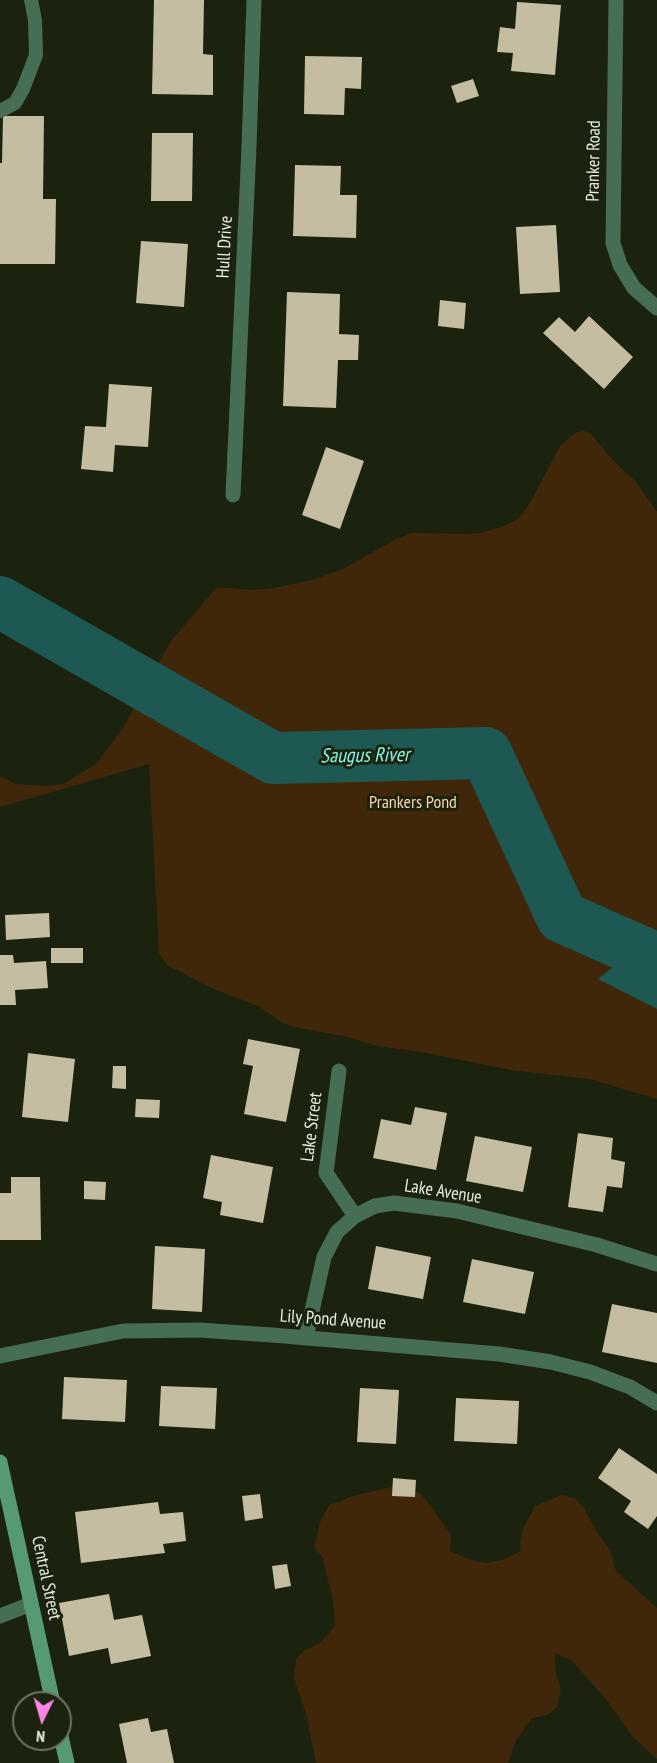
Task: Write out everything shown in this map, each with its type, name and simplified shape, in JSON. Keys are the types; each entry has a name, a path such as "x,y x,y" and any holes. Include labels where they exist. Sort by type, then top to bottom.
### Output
{"street":[{"name":"Hull Drive","path":"233,495 254,0"},
{"name":"Pranker Road","path":"616,0 613,243 620,265 634,288 657,308"},
{"name":"Lake Street","path":"339,1071 326,1173 354,1216"},
{"name":"Lake Avenue","path":"306,1338 324,1257 338,1232 354,1216 375,1206 394,1203 420,1205 520,1226 657,1263"},
{"name":"Lily Pond Avenue","path":"0,1356 123,1331 199,1330 499,1354 550,1362 590,1372 630,1387 657,1403"},
{"name":"Central Street","path":"0,1462 50,1691"},
{"path":"0,1616 31,1604"}],"lane":[{"path":"0,111 15,104 36,55 35,20 31,0"}],"green space":[{"name":"Prankers Pond","path":"582,430 591,434 610,457 636,482 657,512 657,1099 590,1079 511,1070 421,1052 377,1046 348,1037 299,1028 283,1023 258,1006 214,989 167,965 159,953 149,764 0,807 0,776 16,784 46,786 63,784 96,764 123,728 171,641 217,587 269,589 312,580 345,568 411,533 470,534 507,525 520,517 530,503 560,446 572,435"},
{"path":"400,1485 421,1494 432,1508 451,1535 450,1551 470,1560 487,1563 502,1560 521,1551 520,1541 524,1527 535,1506 562,1495 576,1499 610,1550 616,1571 657,1608 657,1759 634,1738 605,1698 571,1660 555,1653 556,1674 561,1689 557,1707 547,1715 532,1718 516,1740 508,1763 316,1763 307,1717 294,1679 296,1659 304,1651 320,1643 335,1626 333,1601 323,1558 314,1547 320,1522 330,1504"}],"water":[{"path":"652,936 657,941 657,1009 598,979"}],"building":[{"path":"154,0 204,0 203,54 213,55 213,95 152,94"},
{"path":"517,2 561,5 555,75 511,71 513,53 497,52 500,27 515,29"},
{"path":"305,56 362,57 361,89 345,88 344,115 304,114"},
{"path":"473,79 479,96 457,103 451,86"},
{"path":"3,116 44,116 43,199 56,199 55,264 0,264 0,163 2,163"},
{"path":"152,133 193,133 192,201 151,201"},
{"path":"295,165 341,166 340,195 357,195 356,238 293,236"},
{"path":"556,225 560,292 520,294 516,227"},
{"path":"141,241 188,244 184,307 136,303"},
{"path":"287,292 340,294 339,334 359,335 358,360 338,360 336,408 283,406"},
{"path":"440,300 466,303 464,329 438,326"},
{"path":"589,316 633,357 604,389 543,333 559,317 575,332"},
{"path":"109,384 152,387 148,447 115,445 113,472 81,469 85,426 106,427"},
{"path":"326,447 364,461 340,529 302,515"},
{"path":"49,913 50,937 6,940 5,915"},
{"path":"51,948 83,948 83,963 51,963"},
{"path":"0,955 13,955 14,963 46,961 48,988 15,990 16,1005 0,1005"},
{"path":"248,1039 300,1049 286,1122 244,1114 253,1066 243,1064"},
{"path":"28,1053 75,1059 68,1122 22,1117"},
{"path":"113,1066 126,1066 126,1089 112,1088"},
{"path":"136,1099 160,1100 159,1118 135,1117"},
{"path":"415,1107 447,1113 436,1170 373,1158 381,1119 411,1125"},
{"path":"578,1133 613,1138 611,1159 625,1162 622,1188 607,1186 603,1212 568,1207"},
{"path":"475,1136 532,1147 523,1192 466,1181"},
{"path":"211,1155 273,1167 263,1223 220,1215 222,1202 203,1198"},
{"path":"11,1177 40,1177 41,1240 0,1240 0,1193 11,1193"},
{"path":"84,1181 106,1182 105,1200 84,1199"},
{"path":"155,1246 205,1249 202,1312 152,1309"},
{"path":"376,1246 431,1257 423,1299 368,1289"},
{"path":"472,1259 534,1272 525,1314 463,1302"},
{"path":"612,1304 657,1313 657,1363 602,1352"},
{"path":"64,1377 127,1380 125,1422 62,1419"},
{"path":"161,1386 217,1388 215,1429 159,1426"},
{"path":"360,1388 399,1390 396,1444 357,1442"},
{"path":"456,1398 519,1401 517,1444 454,1441"},
{"path":"619,1448 657,1474 657,1516 648,1529 624,1512 631,1501 598,1478"},
{"path":"393,1478 416,1480 415,1497 392,1496"},
{"path":"260,1494 263,1518 245,1521 242,1496"},
{"path":"158,1502 160,1514 183,1512 186,1541 163,1544 165,1553 81,1563 75,1512"},
{"path":"287,1564 291,1586 275,1589 272,1566"},
{"path":"109,1594 114,1620 142,1615 151,1656 111,1664 108,1648 69,1656 59,1603"},
{"path":"148,1718 151,1732 167,1729 174,1763 127,1763 119,1724"}],"waterway":[{"name":"Saugus River","path":"0,602 273,758 486,753 562,917 657,959"}]}
